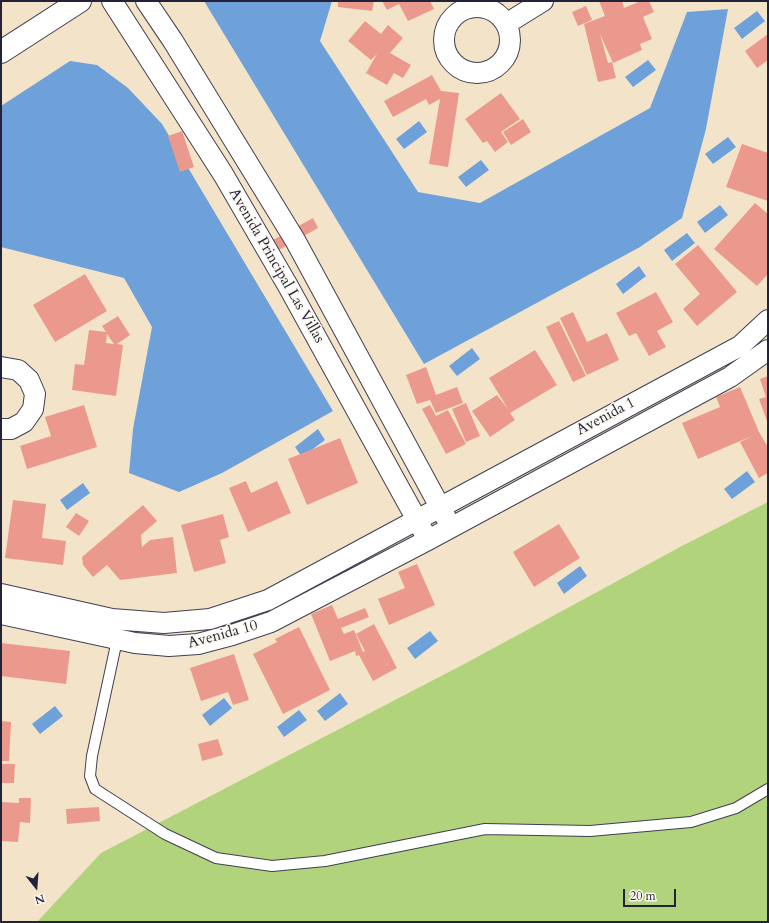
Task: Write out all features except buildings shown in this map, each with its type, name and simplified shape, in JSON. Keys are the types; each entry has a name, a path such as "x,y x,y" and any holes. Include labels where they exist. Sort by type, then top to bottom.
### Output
{"main road":[{"path":"1,52 80,1"}],"street":[{"name":"Avenida Principal Las Villas","path":"112,1 223,174 292,293 428,540"},
{"name":"Avenida Principal Las Villas","path":"146,1 173,41 295,240 451,527"},
{"path":"506,24 543,1"},
{"name":"Avenida 1","path":"417,519 740,346 768,320"},
{"name":"Avenida 1","path":"428,540 730,377 768,350"},
{"path":"1,367 18,370 29,380 35,394 33,409 24,422 11,429 1,429"},
{"name":"Avenida 10","path":"1,594 112,619 164,623 210,619 268,600 417,519"},
{"name":"Avenida 10","path":"1,614 117,640 169,646 198,644 271,622 428,540"},
{"path":"240,609 247,630"}],"lane":[{"path":"117,640 92,756 90,776 95,789 165,834 216,858 272,866 325,861 485,829 590,830 691,822 736,808 768,789"}],"green space":[{"path":"768,502 768,922 37,922 101,853 468,662 680,547"}],"water":[{"path":"204,1 332,1 320,41 418,192 480,203 650,108 687,12 728,9 706,129 682,218 640,247 424,364"},
{"path":"757,11 765,21 742,39 734,28"},
{"path":"648,60 656,70 633,87 625,77"},
{"path":"70,61 97,65 128,88 162,124 333,411 222,473 179,492 129,473 133,429 152,327 124,278 1,247 1,106"},
{"path":"419,121 427,132 404,149 396,139"},
{"path":"728,137 736,147 713,164 705,154"},
{"path":"481,160 489,170 466,187 458,177"},
{"path":"720,205 728,215 705,233 697,222"},
{"path":"687,233 695,243 672,261 664,250"},
{"path":"639,266 646,276 623,294 616,284"},
{"path":"472,348 480,359 457,376 449,366"},
{"path":"318,429 325,440 302,457 295,447"},
{"path":"747,471 755,482 732,499 724,489"},
{"path":"83,483 90,493 67,510 60,500"},
{"path":"580,566 587,576 564,594 557,583"},
{"path":"430,631 438,641 415,659 407,648"},
{"path":"340,693 348,704 325,721 317,711"},
{"path":"224,698 232,708 210,726 202,715"},
{"path":"55,706 63,716 40,734 32,724"},
{"path":"299,710 307,720 284,737 277,727"}]}
